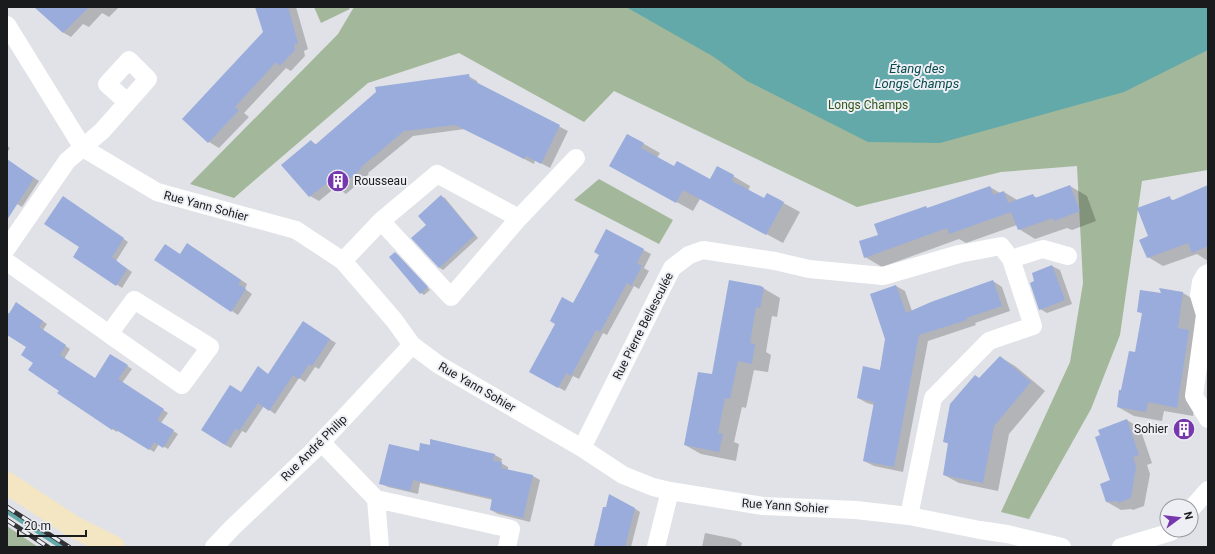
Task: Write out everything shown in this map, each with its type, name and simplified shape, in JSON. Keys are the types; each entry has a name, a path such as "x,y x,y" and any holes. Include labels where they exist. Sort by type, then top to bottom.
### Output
{"main road":[{"path":"7,483 74,527 114,547"},
{"path":"74,527 96,547"}],"street":[{"name":"Rue Yann Sohier","path":"7,25 83,148 157,192 296,230 343,261 394,320 412,345 439,365 582,448 623,475 653,487 670,491 763,506 856,510 909,516 1007,534 1062,547"},
{"path":"7,248 67,161 102,131 127,102"},
{"path":"381,221 451,298 519,218 576,158"},
{"path":"343,261 381,221 437,174 519,218"},
{"name":"Rue Pierre Bellesculée","path":"582,448 672,268 689,255 703,250 775,261 809,269 883,276 959,254 1001,246 1011,259"},
{"path":"909,516 932,398 989,341 1033,326 1011,259 1043,249 1068,256"},
{"path":"7,262 108,334 182,385 210,347 134,300 108,334"},
{"path":"1208,273 1201,282 1199,295 1206,315 1194,396 1208,419"},
{"name":"Rue André Philip","path":"214,547 321,442 412,345"},
{"path":"321,442 376,499 511,529 507,547"},
{"path":"1199,500 1208,490"},
{"path":"656,547 670,491"},
{"path":"376,499 380,547"},
{"path":"1121,547 1159,536"}],"green space":[{"path":"314,7 348,7 350,9 321,23"},
{"name":"Longs Champs","path":"354,7 1208,7 1208,170 1142,181 1120,335 1091,409 1029,519 1001,512 1070,362 1083,283 1077,166 1001,172 857,207 614,91 584,122 459,53 368,83 234,198 190,184 338,34"},
{"path":"599,179 673,220 659,244 574,200"},
{"path":"7,526 38,547 7,547"}],"water":[{"name":"Étang des Longs Champs","path":"626,7 1208,7 1208,50 1124,92 940,143 868,142 747,81 714,57"}],"building":[{"path":"34,7 89,7 63,33"},
{"path":"255,7 288,7 298,43 294,45 295,50 280,66 276,62 235,107 239,110 208,143 182,119 263,32"},
{"path":"469,74 470,79 560,125 541,164 526,156 524,159 455,125 404,131 360,168 361,169 337,190 330,181 309,197 281,165 311,140 315,145 376,92 375,87"},
{"path":"627,134 644,143 641,148 674,166 677,161 710,179 717,166 734,175 732,181 764,198 767,193 784,202 766,235 683,190 676,203 609,166"},
{"path":"7,159 34,178 7,220"},
{"path":"1070,185 1080,211 1054,221 1053,218 1018,230 1011,212 949,234 947,228 864,258 859,241 878,235 874,224 926,206 927,208 990,186 993,195 1004,191 1008,203 1033,194 1035,198"},
{"path":"1208,185 1208,246 1192,253 1188,243 1147,258 1139,240 1148,236 1137,208 1170,196 1171,201"},
{"path":"441,195 475,235 439,268 411,238 426,225 418,216"},
{"path":"63,196 124,238 112,257 127,269 116,286 73,257 79,247 44,224"},
{"path":"606,229 644,249 637,263 642,266 631,286 627,283 600,332 596,330 571,376 566,373 558,388 529,372 555,324 550,321 562,297 573,303 599,255 594,252"},
{"path":"187,243 241,280 238,284 246,289 231,312 154,260 165,244 180,254"},
{"path":"395,252 428,287 420,294 389,257"},
{"path":"1052,265 1065,300 1039,310 1030,283 1034,281 1032,273"},
{"path":"729,280 761,286 764,288 760,308 756,307 750,343 755,344 752,364 738,361 730,399 725,398 718,433 723,434 719,452 684,445 698,372 712,374"},
{"path":"993,280 1002,306 966,318 967,320 919,335 894,467 863,461 874,402 857,398 863,366 880,370 885,339 870,294 896,285 906,313 931,302"},
{"path":"1159,288 1183,292 1178,328 1189,330 1177,408 1148,402 1146,412 1117,407 1119,390 1121,390 1129,351 1135,352 1142,313 1137,312 1140,290 1161,293"},
{"path":"16,302 43,321 39,327 66,345 60,355 95,378 110,354 128,365 118,379 164,409 157,420 174,430 163,448 154,442 149,450 113,428 112,430 57,393 59,391 28,370 33,363 21,355 26,347 7,335 7,317"},
{"path":"303,321 330,339 312,366 309,364 299,379 293,375 269,411 258,403 239,431 236,428 225,445 201,430 230,385 241,392 258,366 268,374"},
{"path":"1000,356 1031,382 994,426 983,483 943,475 948,443 943,442 950,404 975,375 979,378"},
{"path":"1127,419 1139,455 1133,457 1136,466 1131,498 1118,503 1118,501 1106,502 1100,484 1110,480 1095,437 1100,435 1098,430"},
{"path":"430,439 495,454 493,461 502,462 501,468 533,475 523,518 490,510 492,498 413,480 410,491 379,484 389,444 419,451 420,443 430,445"},
{"path":"609,494 635,508 625,547 594,547 603,507 606,507"}],"waterway":[{"path":"7,510 64,547"}],"railway":[{"path":"7,507 69,547"},
{"path":"7,520 48,547"}],"place":[{"name":"Rousseau","path":"338,181"},
{"name":"Sohier","path":"1184,429"}]}
